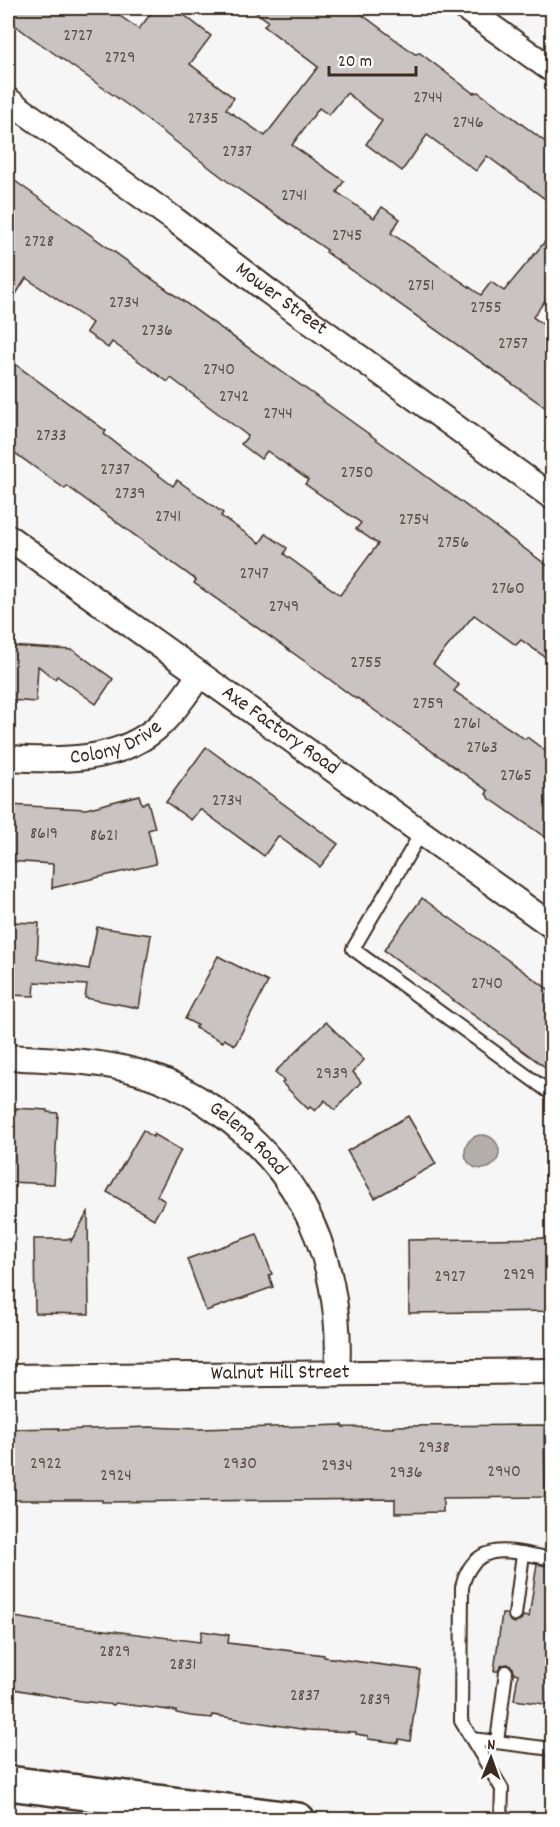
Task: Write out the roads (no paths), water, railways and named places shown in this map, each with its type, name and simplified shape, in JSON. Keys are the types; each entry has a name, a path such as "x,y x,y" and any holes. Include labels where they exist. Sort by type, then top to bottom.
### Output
{"main road":[{"path":"8,1783 298,1820"}],"street":[{"path":"465,8 552,70"},
{"name":"Mower Street","path":"8,100 552,497"},
{"name":"Axe Factory Road","path":"8,537 552,926"},
{"name":"Colony Drive","path":"8,758 41,760 93,757 132,745 160,725 180,703 199,675"},
{"name":"Gelena Road","path":"8,1057 104,1064 140,1072 181,1088 221,1114 251,1139 301,1202 316,1237 332,1286 339,1340 337,1373"},
{"name":"Walnut Hill Street","path":"8,1377 552,1371"}],"lane":[{"path":"421,833 353,949 552,1094"},
{"path":"501,1820 502,1789 461,1721 462,1587 471,1565 480,1557 491,1552 504,1550 552,1560"},
{"path":"515,1615 523,1554"},
{"path":"496,1742 506,1672"},
{"path":"472,1739 552,1749"}]}
